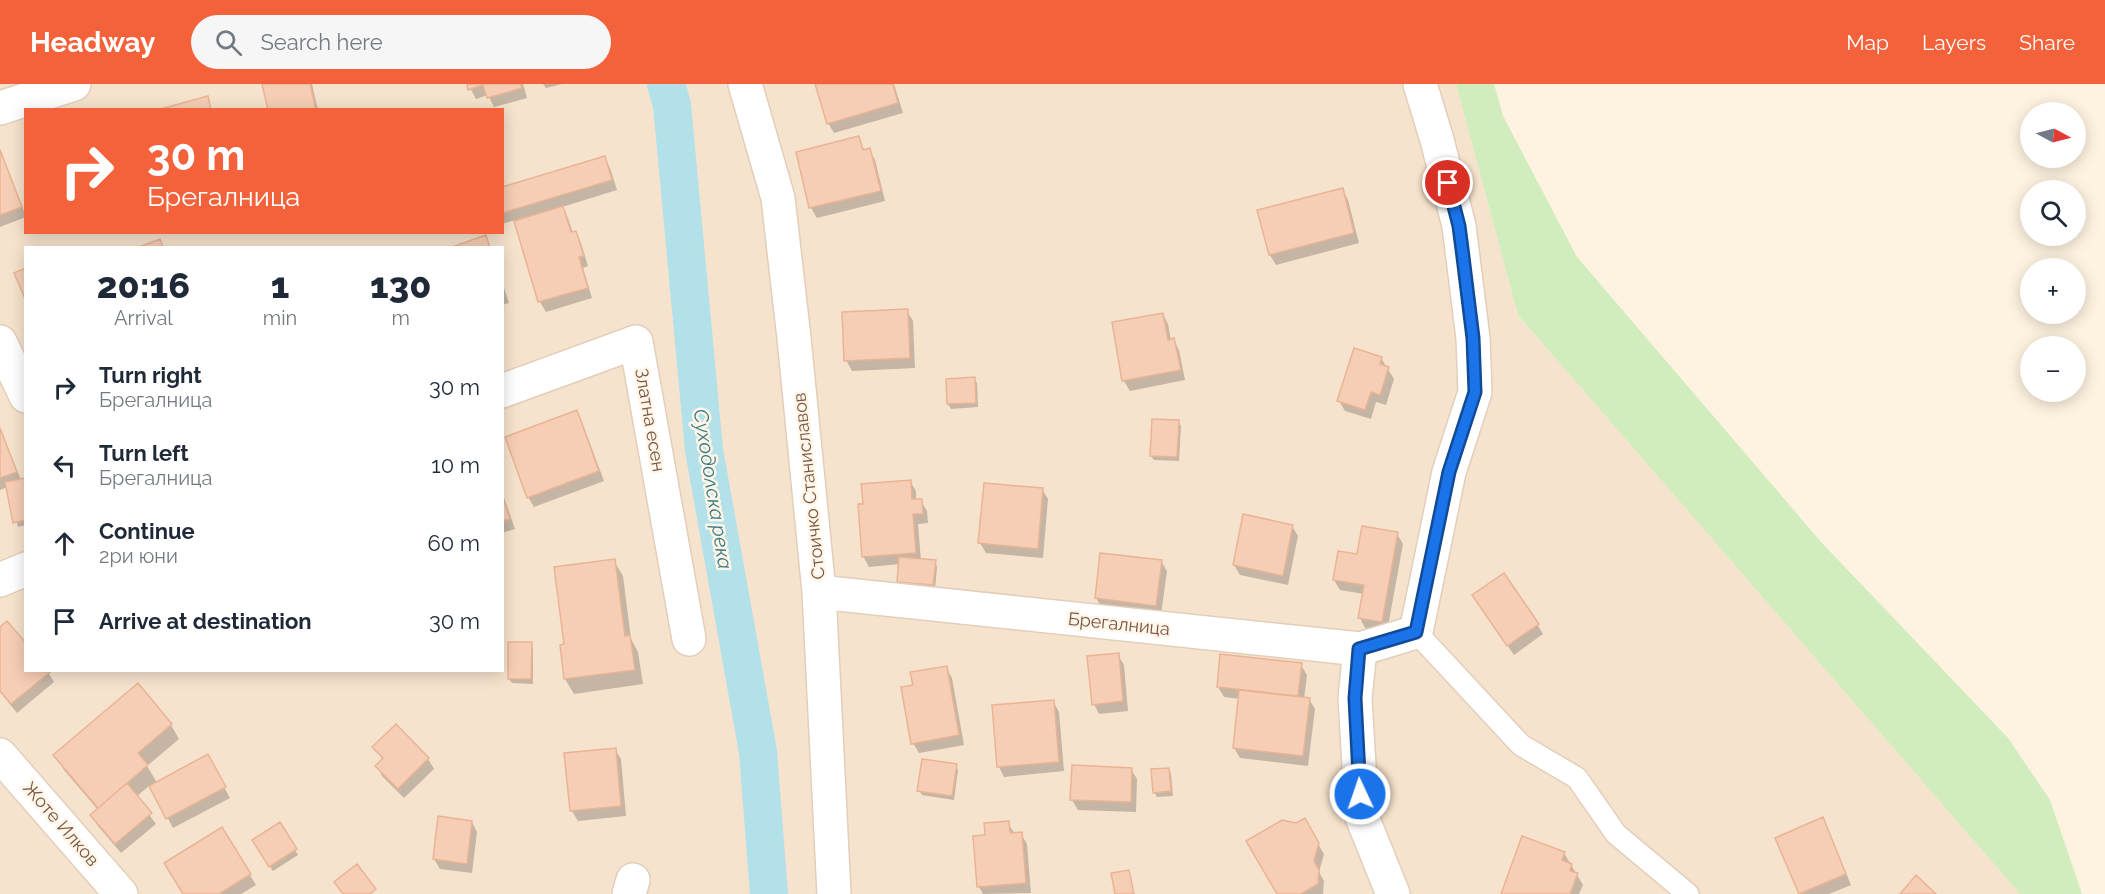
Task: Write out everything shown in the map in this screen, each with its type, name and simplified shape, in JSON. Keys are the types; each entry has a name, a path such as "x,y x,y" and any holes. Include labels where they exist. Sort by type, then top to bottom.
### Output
{"street":[{"path":"0,108 74,84"},
{"name":"Стоичко Станиславов","path":"745,84 777,198 794,338 819,592 834,894"},
{"path":"1416,632 1449,472 1475,392 1473,338 1459,226 1420,84"},
{"path":"0,342 24,392"},
{"name":"Златна есен","path":"504,390 636,342 689,639"},
{"path":"0,580 24,570"},
{"name":"Брегалница","path":"819,592 1359,649 1416,632"},
{"path":"1359,649 1355,698 1362,818 1392,894"},
{"name":"Жоте Илков","path":"0,755 121,894"}],"lane":[{"path":"1416,632 1521,745 1577,778 1616,834 1688,894"}],"shaded area":[{"path":"0,84 1456,84 1518,315 2020,894 0,894"}],"green space":[{"path":"1456,84 1494,84 1503,116 1577,257 1821,542 2008,738 2050,800 2082,894 2020,894 1518,315"}],"building":[{"path":"262,84 310,84 316,108 268,108"},
{"path":"467,84 521,84 522,88 487,98 483,85 468,90"},
{"path":"815,84 893,84 898,103 827,124"},
{"path":"208,96 211,108 164,108"},
{"path":"859,136 863,150 870,148 881,191 809,208 796,152"},
{"path":"0,150 22,207 0,215"},
{"path":"605,156 612,180 504,212 504,186"},
{"path":"1343,188 1354,233 1269,255 1257,210"},
{"path":"563,206 571,232 576,231 584,256 579,257 588,288 538,302 514,221"},
{"path":"486,235 489,246 455,246"},
{"path":"160,239 162,246 142,246"},
{"path":"24,269 24,296 14,273"},
{"path":"908,309 910,358 844,361 842,312"},
{"path":"1163,313 1168,340 1174,338 1181,370 1122,381 1112,322"},
{"path":"1354,348 1382,357 1380,364 1389,367 1380,395 1371,392 1365,410 1337,401"},
{"path":"975,377 976,403 947,404 946,379"},
{"path":"577,410 599,471 527,498 505,437"},
{"path":"1152,419 1179,420 1177,457 1150,456"},
{"path":"0,428 17,472 0,478"},
{"path":"24,478 24,520 13,523 5,482"},
{"path":"911,480 912,499 922,499 923,514 913,514 916,553 862,557 858,504 863,504 861,484"},
{"path":"984,483 1043,488 1038,549 978,543"},
{"path":"504,501 510,519 504,520"},
{"path":"1243,514 1293,525 1283,576 1233,565"},
{"path":"1362,526 1398,532 1382,622 1358,618 1364,585 1333,580 1338,551 1357,554"},
{"path":"1100,553 1162,560 1156,606 1095,598"},
{"path":"899,557 936,560 933,585 897,582"},
{"path":"615,559 625,636 630,635 635,670 564,679 560,645 564,644 554,567"},
{"path":"1504,573 1539,624 1507,646 1472,595"},
{"path":"7,621 24,641 24,672 50,672 11,704 0,691 0,627"},
{"path":"508,642 532,642 531,679 508,679"},
{"path":"1119,653 1123,701 1092,705 1087,656"},
{"path":"1220,654 1302,663 1298,696 1217,687"},
{"path":"947,666 959,735 911,744 901,687 913,685 910,672"},
{"path":"138,683 172,724 138,753 148,765 98,808 53,755"},
{"path":"1239,690 1310,698 1303,756 1233,748"},
{"path":"1054,700 1059,762 997,767 992,705"},
{"path":"396,724 429,758 398,789 375,766 383,758 372,747"},
{"path":"616,748 621,806 570,811 564,753"},
{"path":"208,754 226,787 166,819 149,786"},
{"path":"922,759 957,764 952,796 917,791"},
{"path":"1072,765 1132,768 1131,802 1070,800"},
{"path":"1169,768 1171,791 1153,793 1151,769"},
{"path":"127,783 152,813 115,844 90,815"},
{"path":"438,816 472,821 467,864 433,859"},
{"path":"1823,817 1846,874 1799,894 1775,838"},
{"path":"1305,818 1319,843 1314,861 1319,870 1318,884 1301,894 1277,894 1246,841 1282,820 1296,823"},
{"path":"1009,821 1010,833 1022,832 1026,883 977,887 973,836 985,835 984,823"},
{"path":"280,822 297,849 269,867 252,840"},
{"path":"222,827 251,874 219,894 183,894 164,863"},
{"path":"1522,836 1565,852 1562,860 1572,864 1570,871 1578,873 1570,894 1501,894"},
{"path":"357,864 376,889 370,894 343,894 334,882"},
{"path":"1129,870 1134,894 1115,894 1111,873"},
{"path":"1916,875 1936,894 1900,894"}],"waterway":[{"name":"Суходолска река","path":"666,84 672,105 704,450 758,752 769,894"}],"route":[{"path":"1360,794 1355,698 1359,649 1416,632 1449,472 1475,392 1473,338 1462,249 1459,226 1448,183"}]}
